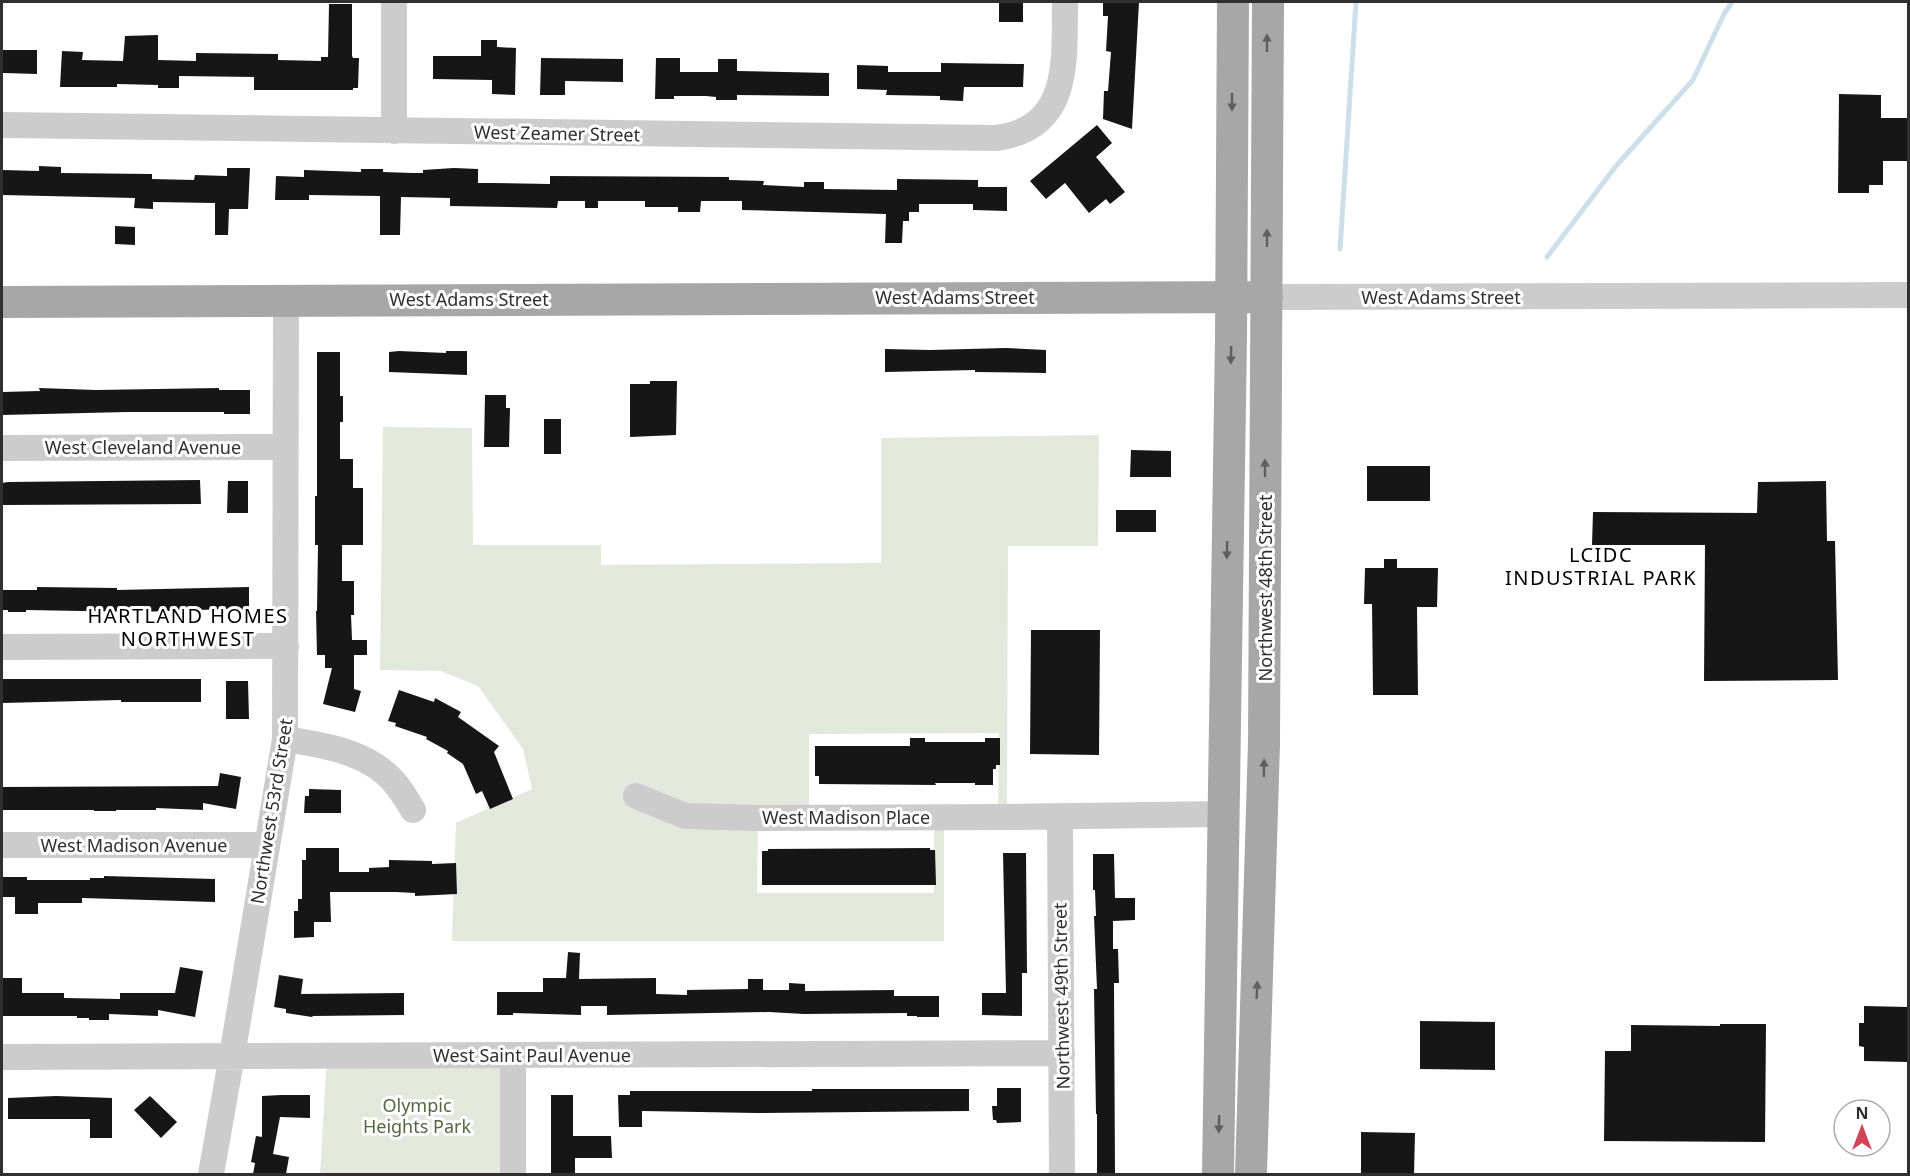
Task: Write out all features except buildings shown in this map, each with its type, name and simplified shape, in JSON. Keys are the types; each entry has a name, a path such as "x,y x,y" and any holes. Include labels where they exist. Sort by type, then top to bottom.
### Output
{"main road":[{"name":"Northwest 48th Street","path":"1218,1174 1233,2"},
{"name":"Northwest 48th Street","path":"1251,1174 1263,826 1268,2"},
{"name":"West Adams Street","path":"2,302 1267,297"},
{"path":"1224,814 1235,820 1237,825 1236,1083 1252,1128"}],"street":[{"path":"394,2 394,131"},
{"name":"West Zeamer Street","path":"2,125 996,138 1019,133 1032,126 1047,112 1061,85 1065,2"},
{"name":"West Adams Street","path":"1267,297 1908,295"},
{"name":"Northwest 53rd Street","path":"211,1174 285,739 286,301"},
{"name":"West Cleveland Avenue","path":"2,448 285,447"},
{"path":"2,647 286,646"},
{"path":"285,739 342,751 374,765 396,784 413,810"},
{"name":"West Madison Place","path":"636,796 685,816 758,818 1060,817"},
{"path":"1060,817 1224,814"},
{"name":"Northwest 49th Street","path":"1060,817 1062,1174"},
{"name":"West Madison Avenue","path":"2,845 267,845"},
{"name":"West Saint Paul Avenue","path":"2,1057 1062,1053"},
{"path":"513,1055 513,1174"}],"green space":[{"path":"383,427 472,428 473,545 601,545 601,565 881,563 881,438 1099,435 1098,546 1008,546 1007,817 998,817 999,733 809,734 809,818 758,818 757,893 934,893 934,817 944,817 944,941 452,941 456,823 532,789 523,749 478,686 441,671 380,670"},
{"name":"Olympic Heights Park","path":"513,1055 513,1174 320,1174 327,1056"}],"waterway":[{"path":"1340,249 1356,2"},
{"path":"1547,257 1616,166 1693,80 1732,2"}],"district":[{"name":"LCIDC INDUSTRIAL PARK","path":"1601,566"},
{"name":"HARTLAND HOMES NORTHWEST","path":"188,626"}]}
